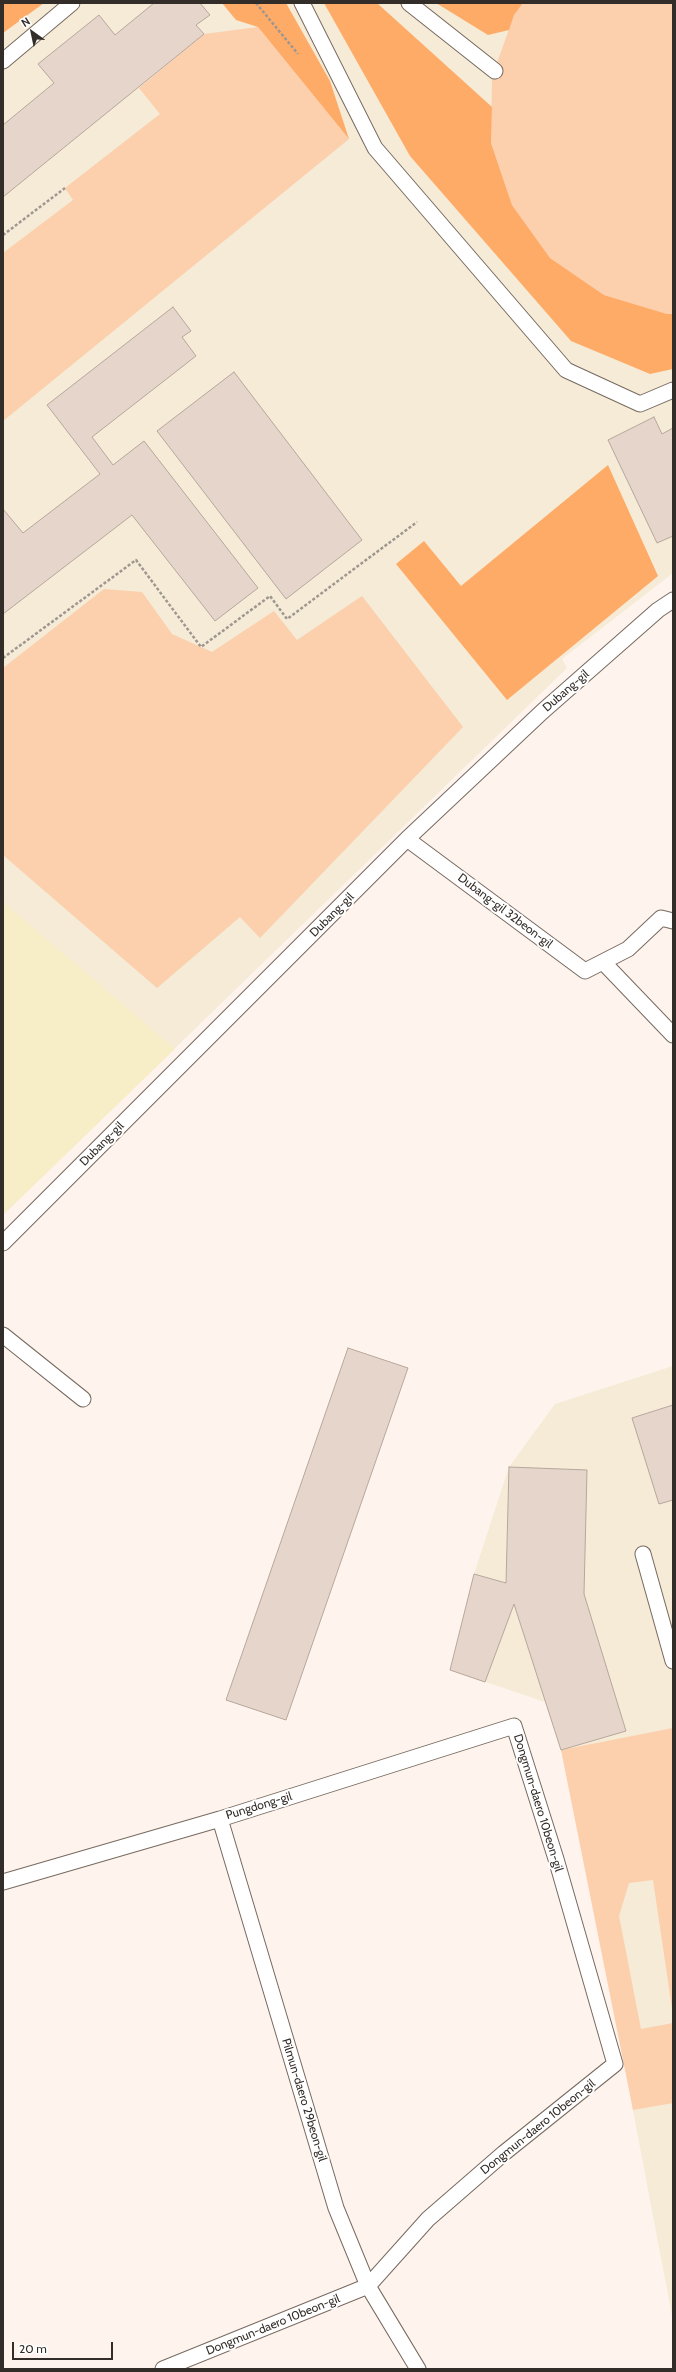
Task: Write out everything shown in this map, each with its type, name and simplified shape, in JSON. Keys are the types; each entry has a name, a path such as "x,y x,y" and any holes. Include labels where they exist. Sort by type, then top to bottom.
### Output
{"lane":[{"path":"3,61 72,3"},
{"path":"302,3 375,148 566,370 640,404 673,390"},
{"path":"409,3 494,71"},
{"name":"Dubang-gil","path":"3,1243 407,839 543,711 658,610 673,600"},
{"name":"Dubang-gil 32beon-gil","path":"407,839 585,971 628,949 661,918 673,921"},
{"path":"603,962 673,1035"},
{"path":"3,1335 83,1399"},
{"path":"642,1554 673,1661"},
{"name":"Pungdong-gil","path":"3,1882 220,1819 514,1726"},
{"name":"Dongmun-daero 10beon-gil","path":"165,2369 368,2286 428,2219 504,2153 615,2064 556,1859 514,1726"},
{"name":"Pilmun-daero 29beon-gil","path":"220,1819 336,2208 368,2286 418,2369"}],"path":[{"path":"3,236 65,188"},
{"path":"3,658 136,560 201,647 270,596 287,619 417,522"}],"shaded area":[{"path":"3,3 673,3 673,573 562,659 567,668 3,1215"},
{"path":"3,3 44,3 3,33"},
{"path":"222,3 286,3 330,81 349,139 258,27 236,20"},
{"path":"324,3 377,3 492,107 491,143 512,205 550,258 604,295 667,314 673,314 673,369 650,374 571,341 410,156"},
{"path":"436,3 523,3 514,15 509,30 488,35"},
{"path":"523,3 673,3 673,314 667,314 604,295 550,258 512,205 491,143 492,77 514,15"},
{"path":"258,27 349,139 3,421 3,253 73,200 65,188 160,114 139,88 204,34"},
{"path":"608,465 658,576 507,700 396,564 424,541 461,586"},
{"path":"104,589 142,592 172,634 212,652 274,611 297,640 362,596 463,727 260,938 240,917 157,988 3,855 3,668"},
{"path":"673,1366 673,2321 589,1879 561,1750 545,1702 450,1670 474,1574 509,1467 555,1404"},
{"path":"673,1728 673,2015 653,1880 629,1883 619,1916 641,2029 673,2023 673,2103 633,2110 561,1750"}],"sand":[{"path":"3,902 175,1049 3,1215"}],"building":[{"path":"154,3 200,3 210,15 196,25 204,34 3,197 3,125 54,83 38,64 99,15 115,35"},
{"path":"173,307 191,331 182,337 196,356 92,437 113,465 144,441 258,588 215,621 132,515 3,614 3,509 23,533 100,474 47,405"},
{"path":"234,372 362,540 286,599 157,431"},
{"path":"654,417 662,434 673,428 673,536 657,543 608,440"},
{"path":"348,1348 408,1368 286,1720 226,1700"},
{"path":"673,1405 673,1500 659,1504 632,1418"},
{"path":"509,1467 587,1470 584,1594 626,1731 561,1750 514,1604 485,1682 450,1670 474,1574 506,1583"}]}
